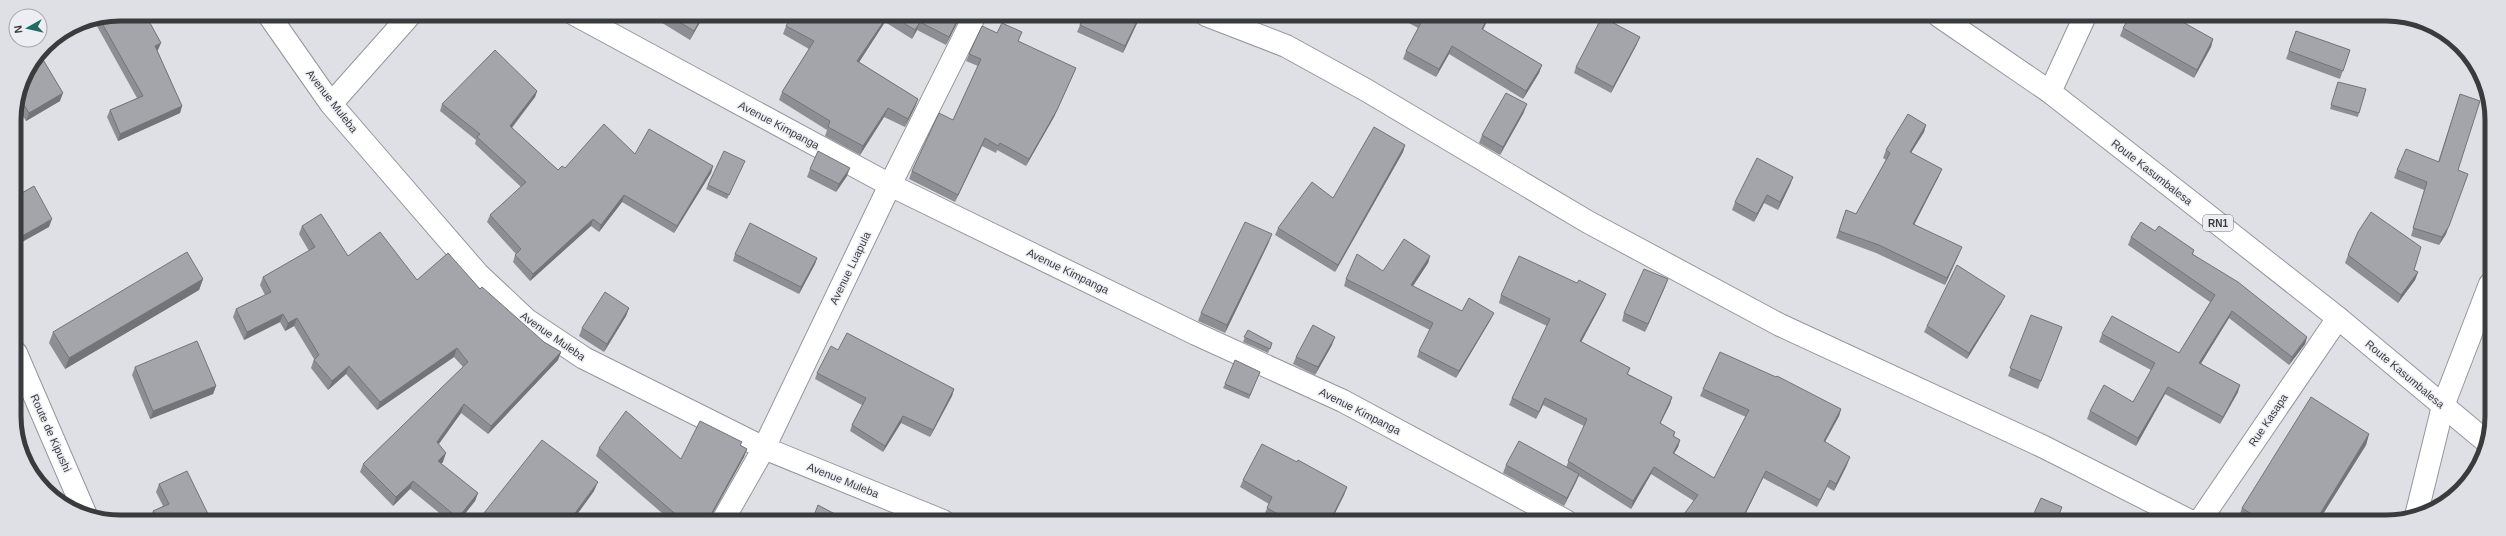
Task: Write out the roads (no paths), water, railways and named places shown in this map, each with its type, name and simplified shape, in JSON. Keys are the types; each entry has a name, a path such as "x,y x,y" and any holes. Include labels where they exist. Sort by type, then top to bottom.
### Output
{"main road":[{"name":"Avenue Muleba","path":"273,21 331,104 478,274 527,320 584,358 764,448 928,515"},
{"path":"331,104 405,21"},
{"name":"Avenue Kimpanga","path":"587,21 890,185 1196,334 1343,401 1555,515"},
{"name":"Avenue Luapula","path":"725,515 764,448 890,185 972,21"},
{"path":"1221,21 1286,46 1366,90 1588,222 1780,325 2044,447 2178,515"},
{"name":"Route Kasumbalesa","path":"1946,21 2050,92 2338,318 2483,438"},
{"path":"2050,92 2083,21"},
{"path":"2417,510 2443,406 2485,297"},
{"name":"Rue Kasapa","path":"2204,515 2338,318"},
{"name":"Route de Kipushi","path":"21,365 80,506"}]}
